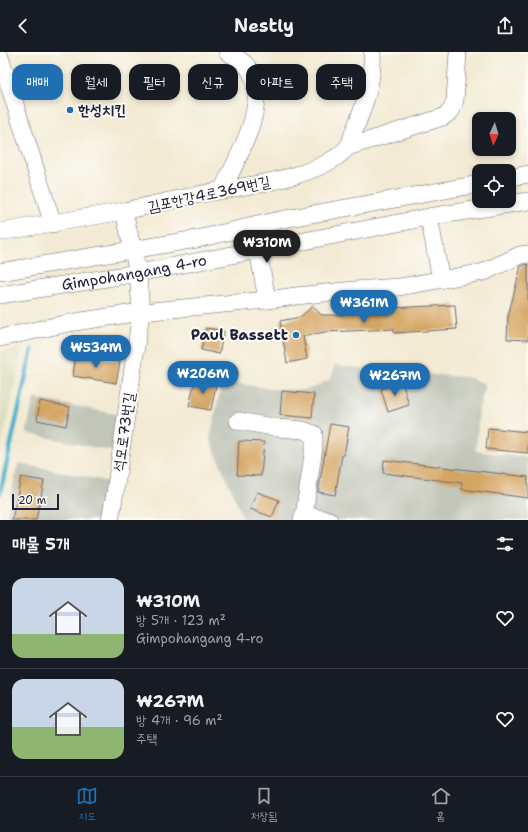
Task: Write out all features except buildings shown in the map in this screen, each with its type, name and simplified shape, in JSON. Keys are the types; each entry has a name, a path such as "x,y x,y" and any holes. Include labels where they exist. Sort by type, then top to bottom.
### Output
{"street":[{"path":"222,190 245,143 256,101 256,86 252,76 246,66 227,52"},
{"path":"348,147 370,84 373,64 372,52"},
{"name":"김포한강4로369번길","path":"0,232 124,211 222,190 255,185 316,168 334,159 348,147 443,117 451,111 455,101 458,52"},
{"path":"0,57 53,224"},
{"path":"516,177 528,174"},
{"name":"Gimpohangang 4-ro","path":"0,272 197,239 279,220 472,185"},
{"name":"Gimpohangang 4-ro","path":"0,295 138,273 430,217 528,200"},
{"path":"124,211 138,273"},
{"path":"430,217 441,280"},
{"path":"258,250 267,300"},
{"path":"0,338 69,323 141,312 354,290 399,288 484,272 520,255 528,254"},
{"name":"석모로73번길","path":"110,520 141,312 138,273"},
{"path":"238,421 279,428 303,430 314,434 314,447 303,518 329,520"}],"shaded area":[{"path":"23,348 0,453 0,352"},
{"path":"335,365 392,372 467,377 485,384 479,408 476,451 528,458 528,520 244,520 210,439 222,381 273,389 301,390 313,388 329,380"},
{"path":"34,398 121,415 116,452 26,433"},
{"path":"18,463 111,482 104,520 6,520"}],"waterway":[{"path":"0,493 32,349"}],"place":[{"name":"한성치킨","path":"70,110"},
{"name":"Paul Bassett","path":"296,335"}]}
